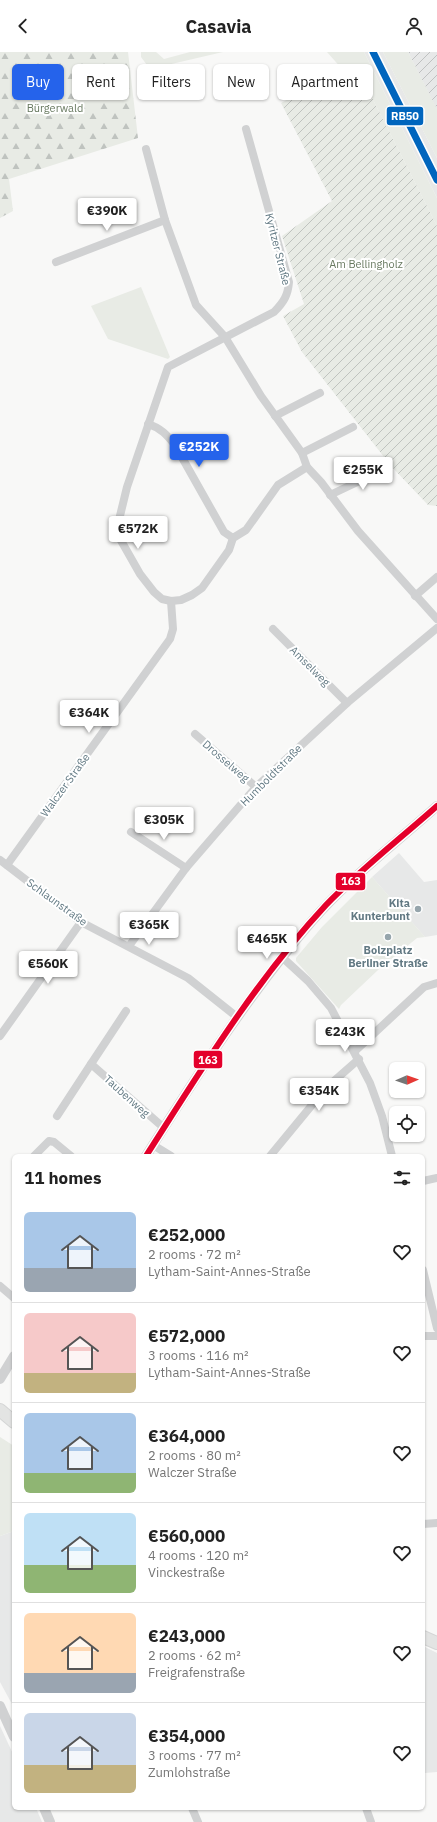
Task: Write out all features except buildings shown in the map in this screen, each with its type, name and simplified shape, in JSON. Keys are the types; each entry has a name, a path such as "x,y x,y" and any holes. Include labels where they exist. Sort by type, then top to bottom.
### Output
{"main road":[{"path":"0,1410 12,1420"},
{"path":"425,1638 437,1643"}],"street":[{"name":"Kyritzer Straße","path":"225,337 274,312 283,303 288,293 288,282 246,129"},
{"path":"146,149 165,220 196,305 225,337 261,396 302,453 308,467 330,496 358,531 437,619"},
{"path":"56,262 165,220"},
{"path":"225,337 168,367 148,424 120,512 118,524 119,537 140,574 154,592 162,599 171,601 181,600 192,595 202,588 229,550 233,538 246,530 278,485 308,467"},
{"path":"275,416 320,393"},
{"path":"148,424 157,427 167,434 175,445 224,532 233,538"},
{"path":"302,453 353,427"},
{"path":"330,496 387,468"},
{"path":"415,596 437,577"},
{"name":"Walczer Straße","path":"3,863 170,639 173,629 171,601"},
{"name":"Humboldtstraße","path":"129,946 186,868 256,787 347,703 437,628"},
{"name":"Amselweg","path":"273,629 347,703"},
{"name":"Drosselweg","path":"195,734 256,787"},
{"path":"147,1154 238,1017 313,920 377,857 437,806"},
{"path":"131,832 186,868"},
{"name":"Schlaunstraße","path":"3,863 80,922 129,946 188,978 238,1017"},
{"path":"0,1036 80,922"},
{"path":"283,958 308,981 331,1008 357,1055 370,1083 391,1154"},
{"path":"274,1154 326,1088 357,1055 424,987 437,983"},
{"path":"57,1116 126,1010"},
{"name":"Taubenweg","path":"92,1064 164,1128"},
{"path":"36,1154 49,1141 54,1142 69,1154"},
{"path":"154,1145 168,1154"},
{"path":"425,1180 437,1178"},
{"path":"425,1278 437,1328"},
{"path":"0,1286 12,1296"},
{"path":"425,1336 437,1336"},
{"path":"0,1379 12,1359"},
{"path":"425,1524 437,1523"},
{"path":"0,1706 12,1733"},
{"path":"45,1810 50,1822"},
{"path":"193,1810 198,1822"},
{"path":"367,1810 371,1822"}],"shaded area":[{"path":"364,52 383,52 437,158 437,198 373,70 373,64 370,64"},
{"path":"408,52 437,52 437,110"},
{"name":"Kita Kunterbunt","path":"399,853 424,882 437,880 437,935 425,937 372,877"},
{"path":"12,1532 12,1704 0,1682 0,1536"},
{"path":"425,1647 437,1653 437,1772 425,1773"},
{"path":"0,1726 12,1752 12,1810 37,1810 42,1822 0,1822"}],"green space":[{"name":"Bürgerwald","path":"0,52 128,52 138,138 9,179 13,211 0,218"},
{"path":"141,52 156,52 164,59 190,52 223,52 171,64 146,64 141,57"},
{"path":"327,52 364,52 370,64 355,64 338,64"},
{"path":"383,52 408,52 437,109 437,158"},
{"path":"373,70 437,198 437,226 373,100"},
{"name":"Am Bellingholz","path":"287,100 373,100 437,226 437,506 428,505 391,466 302,352 283,316 304,304 282,236 332,201 281,103"},
{"path":"141,287 170,357 168,359 108,339 91,306"},
{"path":"372,877 425,937 417,938 378,970 341,1005 339,1009 296,961 296,958 322,927"},
{"path":"0,1437 12,1445 12,1532 0,1536"}],"transit line":[{"name":"RB50","path":"373,52 437,180"},
{"name":"163","path":"147,1154 230,1026 300,934 326,905 353,879 437,806"}],"place":[{"name":"Kita Kunterbunt","path":"418,909"},
{"name":"Bolzplatz Berliner Straße","path":"388,937"}]}
